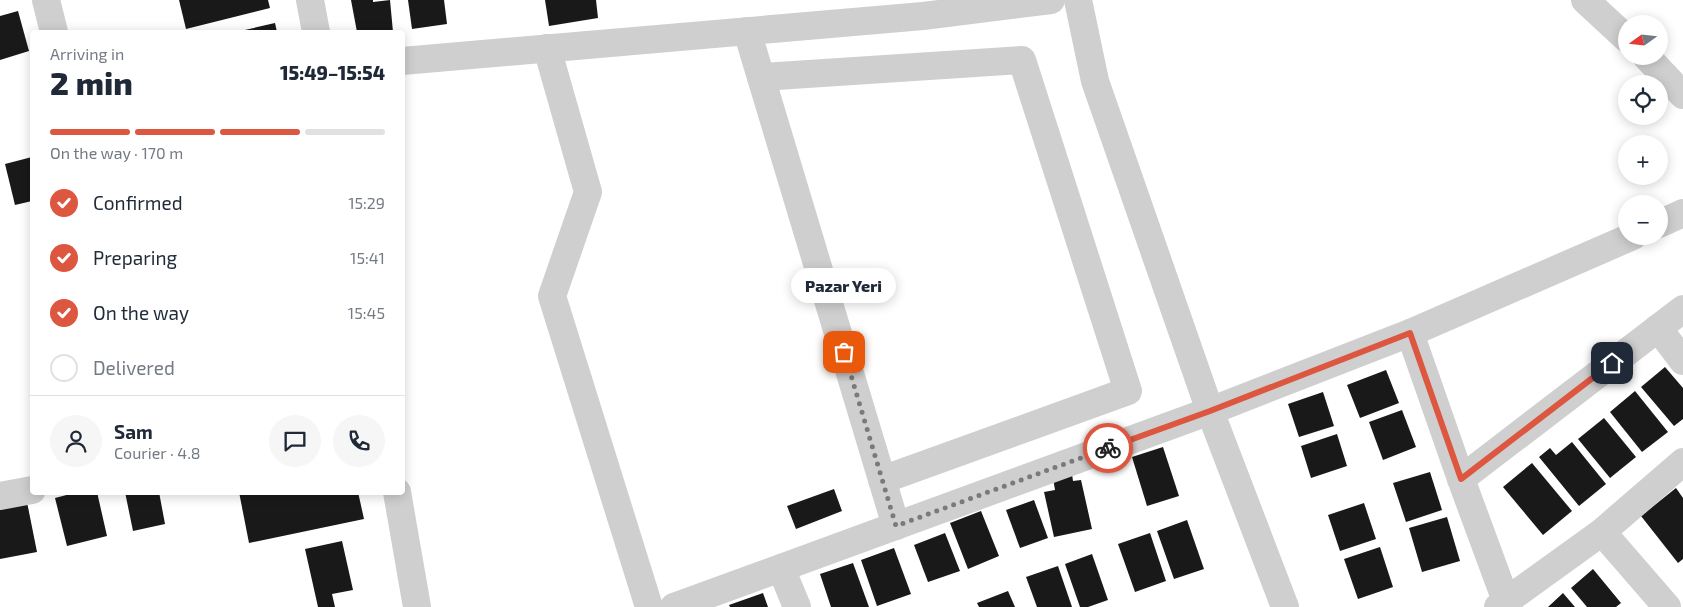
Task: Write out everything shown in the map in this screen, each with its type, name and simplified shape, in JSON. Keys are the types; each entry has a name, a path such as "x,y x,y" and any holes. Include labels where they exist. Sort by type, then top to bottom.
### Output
{"street":[{"path":"46,0 54,30"},
{"path":"310,0 316,30"},
{"path":"405,61 748,31 922,8 1051,0"},
{"path":"1078,0 1095,81 1279,605"},
{"path":"1584,0 1618,31"},
{"path":"748,31 896,526"},
{"path":"547,48 588,192 552,296 649,607"},
{"path":"761,77 1022,60 1128,391 882,480"},
{"path":"1655,65 1683,95"},
{"path":"1668,220 1683,213"},
{"path":"674,607 1210,411 1410,333 1618,243"},
{"path":"1461,479 1683,309"},
{"path":"1658,328 1683,361"},
{"path":"1410,333 1502,604 1602,532 1683,462"},
{"path":"0,496 30,490"},
{"path":"398,495 417,607"},
{"path":"1602,532 1667,607"},
{"path":"781,568 797,607"},
{"path":"1675,607 1683,600"}],"building":[{"path":"179,0 268,0 270,8 186,29"},
{"path":"351,0 373,0 373,2 390,0 393,30 357,30"},
{"path":"408,0 444,0 447,24 412,29"},
{"path":"545,0 596,0 598,18 549,26"},
{"path":"18,11 29,51 0,60 0,16"},
{"path":"275,23 277,30 245,30"},
{"path":"30,158 30,201 15,205 5,164"},
{"path":"1665,367 1683,388 1683,419 1674,426 1641,387"},
{"path":"1386,370 1399,403 1360,418 1347,385"},
{"path":"1635,391 1668,432 1642,452 1610,412"},
{"path":"1323,392 1334,426 1299,437 1288,404"},
{"path":"1402,410 1416,447 1383,460 1369,422"},
{"path":"1604,418 1636,457 1610,478 1578,439"},
{"path":"1337,434 1347,466 1311,478 1301,446"},
{"path":"1572,442 1606,484 1579,506 1539,457 1550,448 1556,455"},
{"path":"1163,447 1179,496 1147,506 1132,457"},
{"path":"1532,463 1572,511 1543,535 1503,487"},
{"path":"1430,472 1442,510 1406,522 1393,483"},
{"path":"1072,474 1073,481 1081,480 1092,529 1054,537 1044,492 1055,490 1053,478"},
{"path":"1676,488 1683,498 1683,559 1678,563 1641,516"},
{"path":"834,489 842,511 796,529 787,506"},
{"path":"66,495 98,495 107,536 67,546 55,498"},
{"path":"126,495 160,495 165,524 133,531"},
{"path":"240,495 359,495 364,519 249,543"},
{"path":"1034,500 1048,538 1020,548 1006,510"},
{"path":"27,502 37,552 0,559 0,507"},
{"path":"1364,503 1376,539 1340,551 1328,515"},
{"path":"981,511 999,556 968,569 950,523"},
{"path":"1447,517 1460,561 1422,572 1409,528"},
{"path":"1187,520 1204,569 1174,579 1157,531"},
{"path":"945,533 960,571 928,582 914,545"},
{"path":"1150,533 1166,581 1135,592 1118,544"},
{"path":"342,541 353,590 332,594 335,607 318,607 305,549"},
{"path":"1380,547 1393,587 1358,599 1344,559"},
{"path":"894,548 911,594 877,606 861,560"},
{"path":"1092,554 1108,600 1088,607 1080,607 1065,564"},
{"path":"853,563 869,607 831,607 820,574"},
{"path":"1058,566 1072,607 1037,607 1026,577"},
{"path":"1593,569 1621,603 1616,607 1587,607 1571,588"},
{"path":"1008,591 1015,607 979,607 977,603"},
{"path":"763,593 768,607 730,607 729,605"},
{"path":"1563,593 1575,607 1548,607"}],"way so far":[{"path":"844,352 896,526 1108,448"}],"place":[{"name":"Pazar Yeri","path":"844,352"}],"route":[{"path":"1108,448 1210,411 1410,333 1461,479 1612,363"}]}
